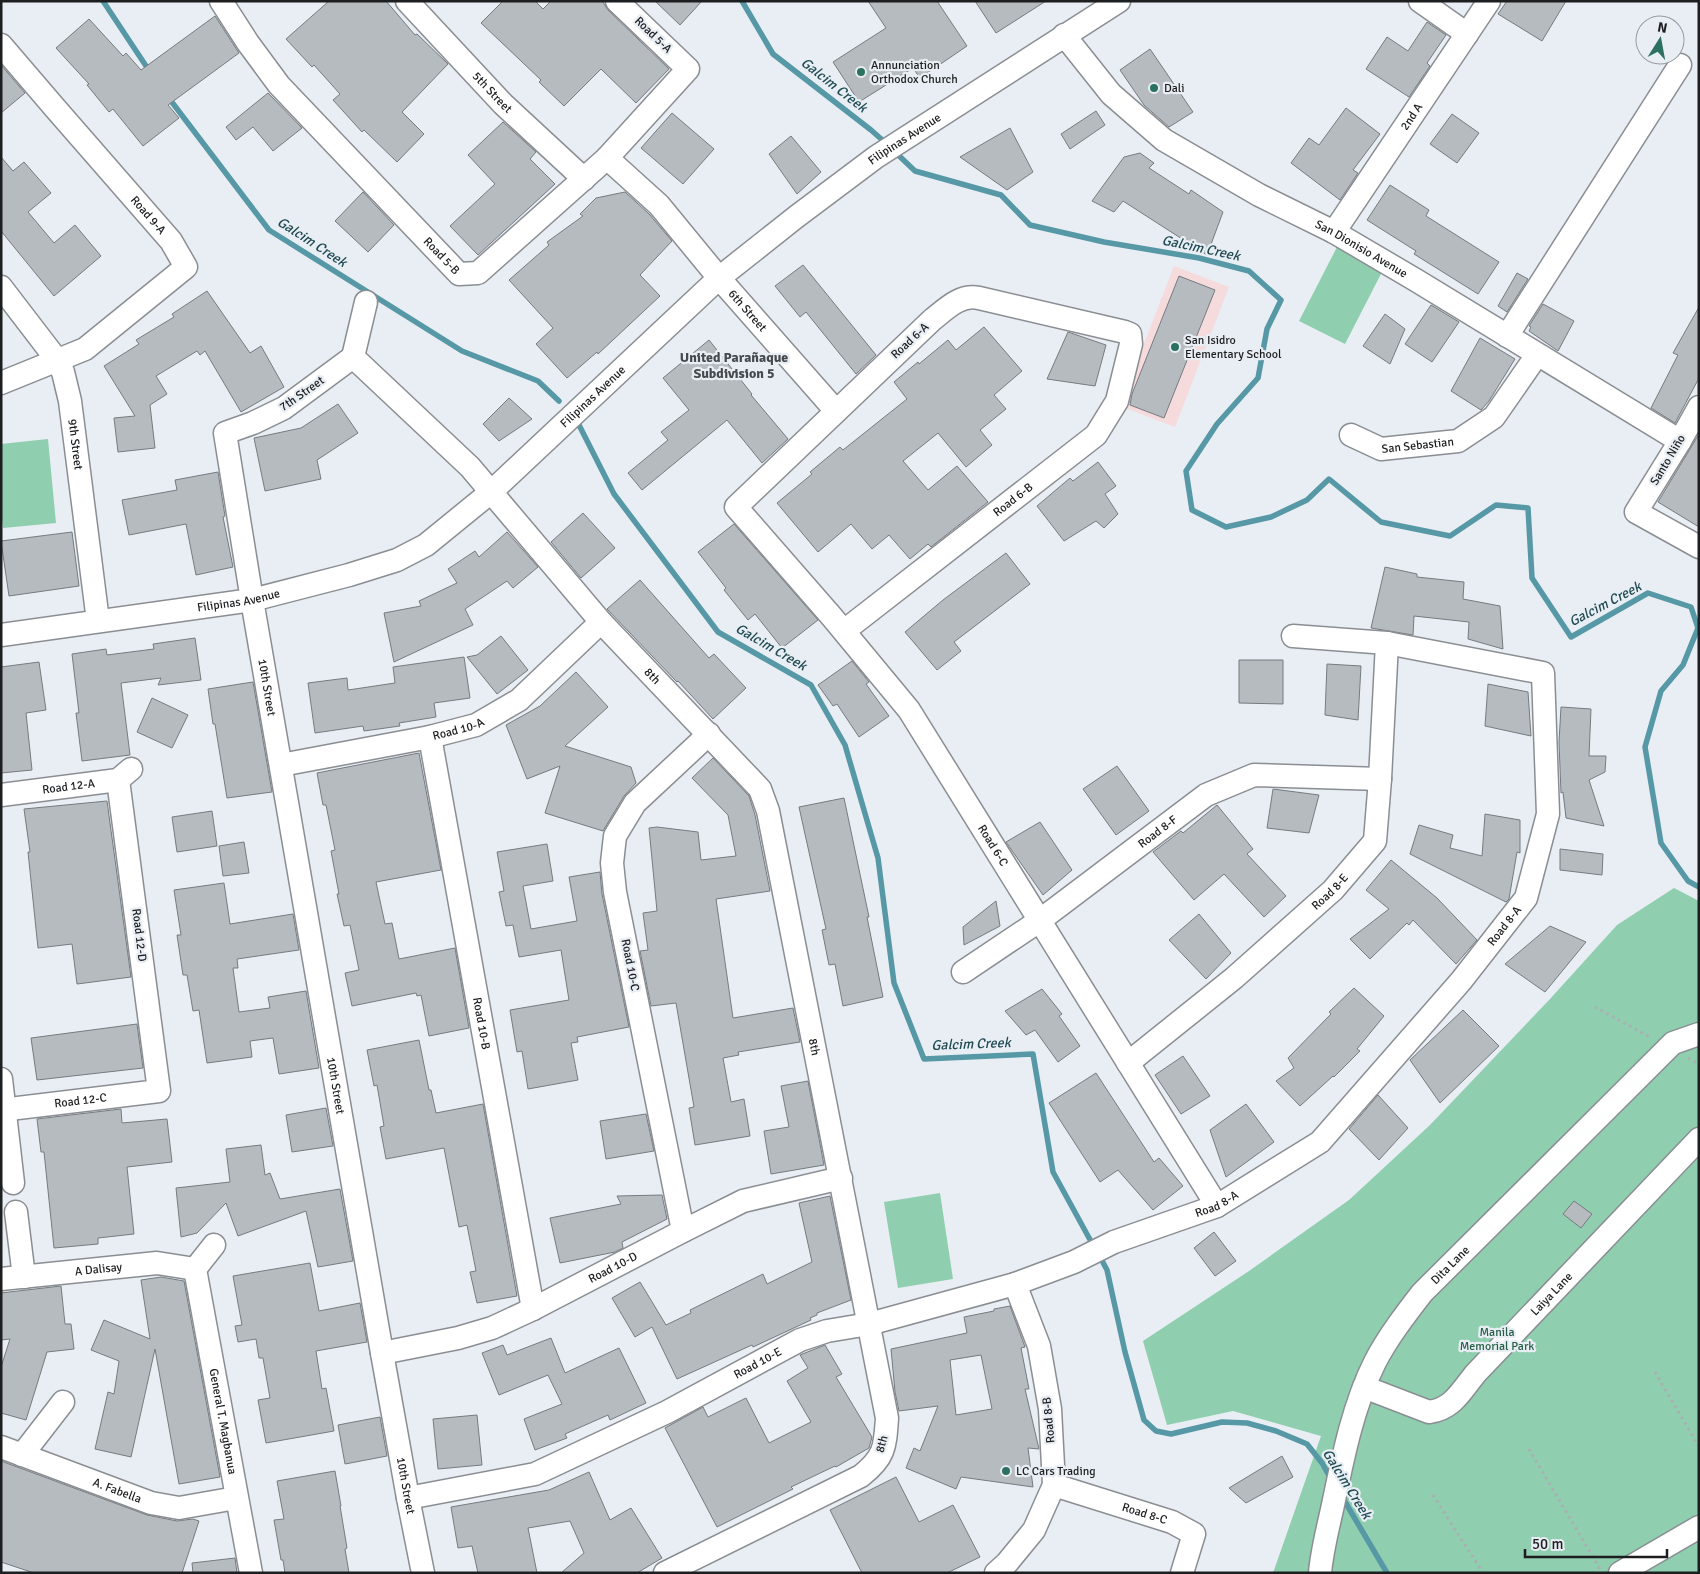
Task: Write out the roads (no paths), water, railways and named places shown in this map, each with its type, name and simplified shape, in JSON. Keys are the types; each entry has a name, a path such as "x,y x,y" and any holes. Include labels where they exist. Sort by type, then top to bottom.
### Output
{"street":[{"name":"Road 5-B","path":"221,1 248,43 279,85 459,274 478,273 584,179 607,158 688,69"},
{"name":"5th Street","path":"406,1 503,104 584,179"},
{"name":"Road 5-A","path":"617,1 688,69"},
{"name":"Filipinas Avenue","path":"1,635 252,600 397,560 426,545 491,492 719,278 796,217 876,157 1119,1"},
{"path":"1420,1 1467,34"},
{"name":"2nd A","path":"1334,232 1490,1"},
{"name":"San Dionisio Avenue","path":"1064,36 1111,94 1164,140 1260,196 1334,232 1680,440"},
{"name":"Road 9-A","path":"1,45 171,241 186,267 85,349 57,360"},
{"path":"1507,336 1680,65"},
{"path":"607,158 659,206 719,278"},
{"name":"6th Street","path":"719,278 836,411"},
{"name":"9th Street","path":"1,287 57,360 63,372 70,401 98,621"},
{"name":"Road 6-A","path":"736,507 932,320 949,306 968,297 980,298 1130,334"},
{"path":"366,302 353,357 470,467 491,492"},
{"name":"Road 6-B","path":"844,631 1096,435 1117,401 1131,344 1130,334"},
{"name":"San Sebastian","path":"1351,435 1380,449 1458,441 1494,417 1537,355"},
{"name":"7th Street","path":"252,600 225,433 253,423 284,408 353,357"},
{"path":"1,383 57,360"},
{"name":"Santo Niño","path":"1699,407 1636,512 1699,547"},
{"name":"8th","path":"491,492 601,622 760,789 768,811 887,1418 885,1443 876,1464 862,1476 665,1573"},
{"name":"Road 6-C","path":"736,507 844,631 909,710 1218,1206"},
{"name":"10th Street","path":"252,600 382,1354 423,1573"},
{"name":"Road 10-A","path":"281,765 430,738 476,725 518,700 601,622"},
{"name":"Road 8-A","path":"1114,1242 1218,1206 1320,1142 1461,981 1526,898 1548,814 1543,673 1387,643 1293,636"},
{"name":"Road 8-E","path":"1128,1064 1234,978 1333,890 1375,841 1387,643"},
{"name":"Road 10-C","path":"683,1231 615,892 612,863 615,836 636,803 709,734"},
{"name":"Road 10-B","path":"430,738 533,1309"},
{"name":"Road 8-F","path":"963,972 1039,921 1206,795 1254,774 1380,779"},
{"name":"Road 12-A","path":"1,796 125,775"},
{"name":"Road 12-D","path":"125,775 159,1091"},
{"name":"Dita Lane","path":"1320,1573 1341,1465 1350,1432 1364,1387 1374,1363 1393,1330 1422,1293 1673,1043 1699,1034"},
{"path":"1,1079 3,1110 13,1183"},
{"name":"Road 12-C","path":"3,1110 159,1091"},
{"name":"Laiya Lane","path":"1364,1387 1428,1412 1440,1411 1451,1404 1476,1373 1699,1139"},
{"name":"Road 10-D","path":"382,1354 458,1338 492,1328 744,1201 841,1178"},
{"path":"16,1212 24,1277"},
{"name":"Road 10-E","path":"408,1498 535,1474 666,1412 800,1340 827,1331 869,1324 1015,1284 1074,1262 1114,1242"},
{"path":"195,1269 214,1245"},
{"name":"A Dalisay","path":"1,1279 158,1263 195,1269"},
{"name":"General T. Magbanua","path":"195,1269 250,1573"},
{"name":"Road 8-B","path":"996,1573 1007,1563 1034,1530 1054,1486 1050,1409 1039,1346 1015,1284"},
{"path":"22,1455 63,1402"},
{"name":"A. Fabella","path":"1,1447 151,1503 179,1508 236,1498"},
{"name":"Road 8-C","path":"1054,1486 1172,1522 1194,1534 1182,1573"},
{"path":"1630,1570 1699,1527"}],"waterway":[{"name":"Galcim Creek","path":"103,1 150,72"},
{"name":"Galcim Creek","path":"742,1 773,54 888,145"},
{"name":"Galcim Creek","path":"168,97 269,230 462,351 538,381 559,401"},
{"name":"Galcim Creek","path":"894,151 915,171 1001,195 1030,225 1104,242 1199,258 1249,271 1281,300 1267,329 1258,378 1217,424 1186,471 1192,510 1226,527 1271,517 1307,500 1329,479 1381,522 1450,536 1496,505 1528,508 1532,578 1571,637 1648,593 1691,607 1698,628 1683,665 1661,691 1645,747 1661,843 1688,881 1699,887"},
{"name":"Galcim Creek","path":"578,423 614,494 718,632 811,685 845,745 878,858 894,983 924,1059 1033,1054 1053,1172 1094,1247"},
{"name":"Galcim Creek","path":"1099,1255 1107,1270 1125,1352 1144,1420 1156,1431 1171,1434 1222,1422 1247,1423 1276,1431 1307,1444 1322,1463 1331,1479"},
{"name":"Galcim Creek","path":"1341,1495 1387,1573"}],"place":[{"name":"Annunciation Orthodox Church","path":"861,72"},
{"name":"Dali","path":"1154,88"},
{"name":"San Isidro Elementary School","path":"1175,347"},
{"name":"LC Cars Trading","path":"1006,1471"}],"district":[{"name":"United Parañaque Subdivision 5","path":"734,366"}],"park label":[{"name":"Manila Memorial Park","path":"1497,1339"}]}
